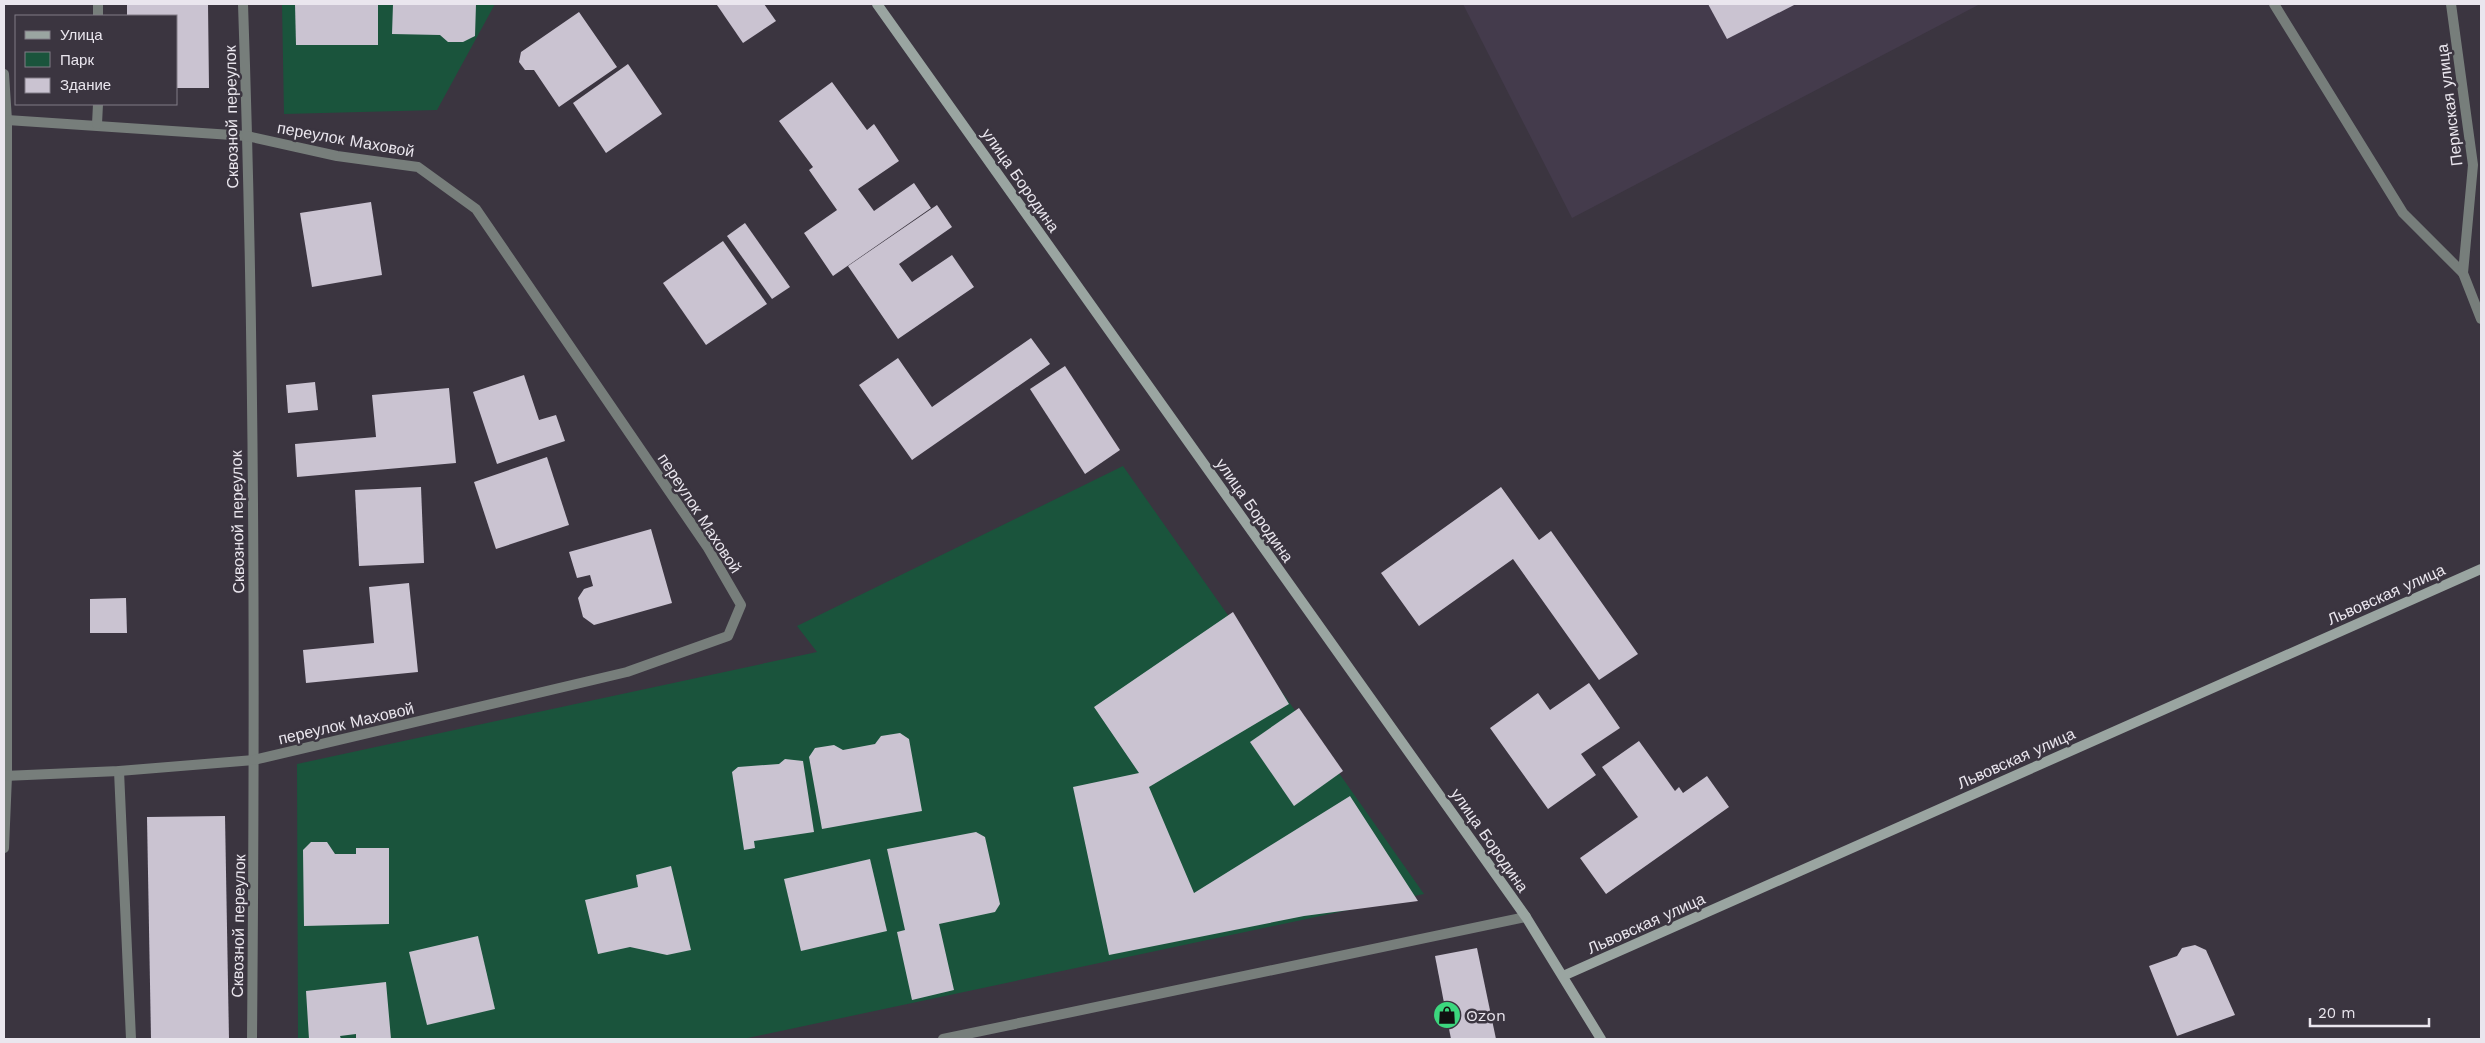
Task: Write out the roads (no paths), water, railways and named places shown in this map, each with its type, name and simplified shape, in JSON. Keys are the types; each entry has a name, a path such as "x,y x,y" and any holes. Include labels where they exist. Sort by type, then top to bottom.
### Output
{"street":[{"name":"Сквозной переулок","path":"243,4 247,136 254,760 252,1039"},
{"name":"улица Бородина","path":"877,4 1526,916 1601,1039"},
{"path":"2274,4 2403,213 2464,273"},
{"name":"Пермская улица","path":"2451,4 2472,165 2464,273 2481,319"},
{"path":"4,74 7,120 4,848"},
{"path":"98,105 98,124"},
{"path":"7,120 98,124 247,136"},
{"name":"переулок Маховой","path":"247,136 337,156 418,167 476,209 708,548 741,605 728,636 627,672 254,760"},
{"name":"Львовская улица","path":"1563,976 2481,569"},
{"path":"5,776 119,771 254,760"},
{"path":"119,771 131,1039"},
{"path":"943,1039 1526,916"}],"place":[{"name":"Ozon","path":"1447,1015"}]}
